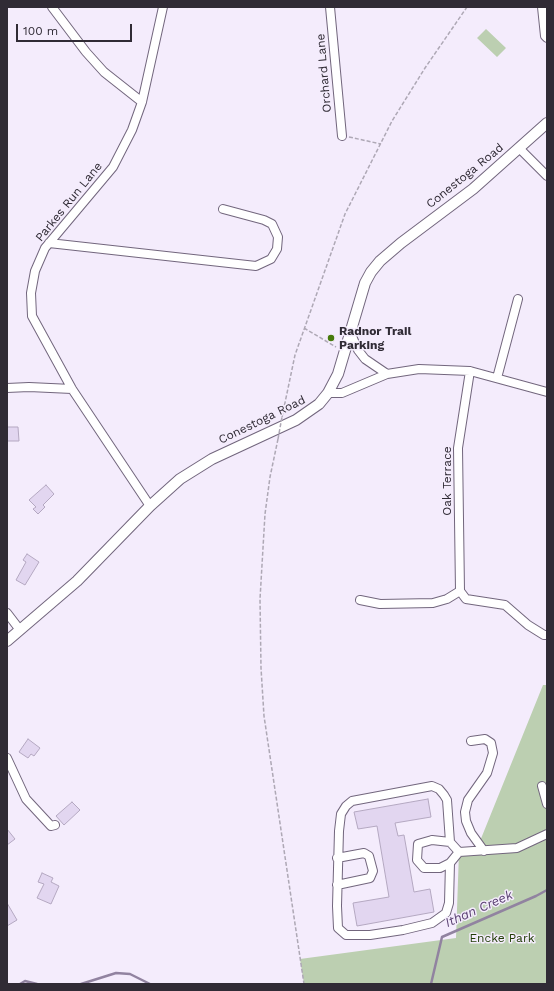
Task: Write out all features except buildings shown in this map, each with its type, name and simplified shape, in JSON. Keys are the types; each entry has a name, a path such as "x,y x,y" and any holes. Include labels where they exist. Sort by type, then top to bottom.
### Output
{"main road":[{"name":"Conestoga Road","path":"7,641 77,581 150,506 180,479 212,459 305,415 319,404 328,393 338,374 366,283 371,272 380,261 400,243 473,189 547,123"}],"street":[{"path":"52,7 86,52 104,72 142,102"},
{"name":"Parkes Run Lane","path":"150,506 72,389 32,316 31,293 35,271 45,248 113,167 132,130 142,102 163,7"},
{"name":"Orchard Lane","path":"330,7 342,136"},
{"path":"542,7 545,36 547,38"},
{"path":"519,148 547,176"},
{"path":"49,243 256,266 271,259 277,249 278,237 272,224 264,220 223,209"},
{"path":"497,378 518,299"},
{"path":"351,334 358,350 365,359 387,374"},
{"path":"328,393 342,393 387,374 419,369 470,371 547,392"},
{"name":"Oak Terrace","path":"460,591 458,448 470,371"},
{"path":"7,388 29,387 72,389"},
{"path":"360,600 380,604 433,603 447,599 460,591 466,599 504,605 528,625 544,635 547,635"},
{"path":"7,613 20,630"},
{"path":"472,741 485,739 491,743 493,753 487,773 468,800 465,812 466,821 471,833 484,850"},
{"path":"7,758 26,799 51,826 55,825"},
{"path":"450,862 449,903 446,913 432,923 403,930 370,934 346,935 338,928 337,858 339,831 341,814 346,806 352,801 432,786 439,789 447,800 450,842 459,852"},
{"path":"542,786 547,804"},
{"path":"450,842 432,840 418,844 417,860 424,868 440,868 450,862 459,852 517,848 547,834"},
{"path":"337,858 364,853 369,856 373,871 370,878 337,885"}],"path":[{"path":"304,984 264,716 261,668 260,599 265,514 270,477 295,355 345,214 392,121 425,68 467,7"},
{"path":"342,136 381,144"},
{"path":"304,328 345,351"}],"green space":[{"path":"486,29 506,48 497,57 477,38"},
{"name":"Encke Park","path":"543,685 547,685 547,984 304,984 300,959 456,938 459,852 476,851"}],"waterway":[{"name":"Ithan Creek","path":"431,984 442,937 547,890"},
{"name":"Ithan Creek","path":"81,984 116,973 130,974 150,984"},
{"name":"Ithan Creek","path":"20,984 25,981 37,984"}],"place":[{"name":"Radnor Trail Parking","path":"331,338"}]}
